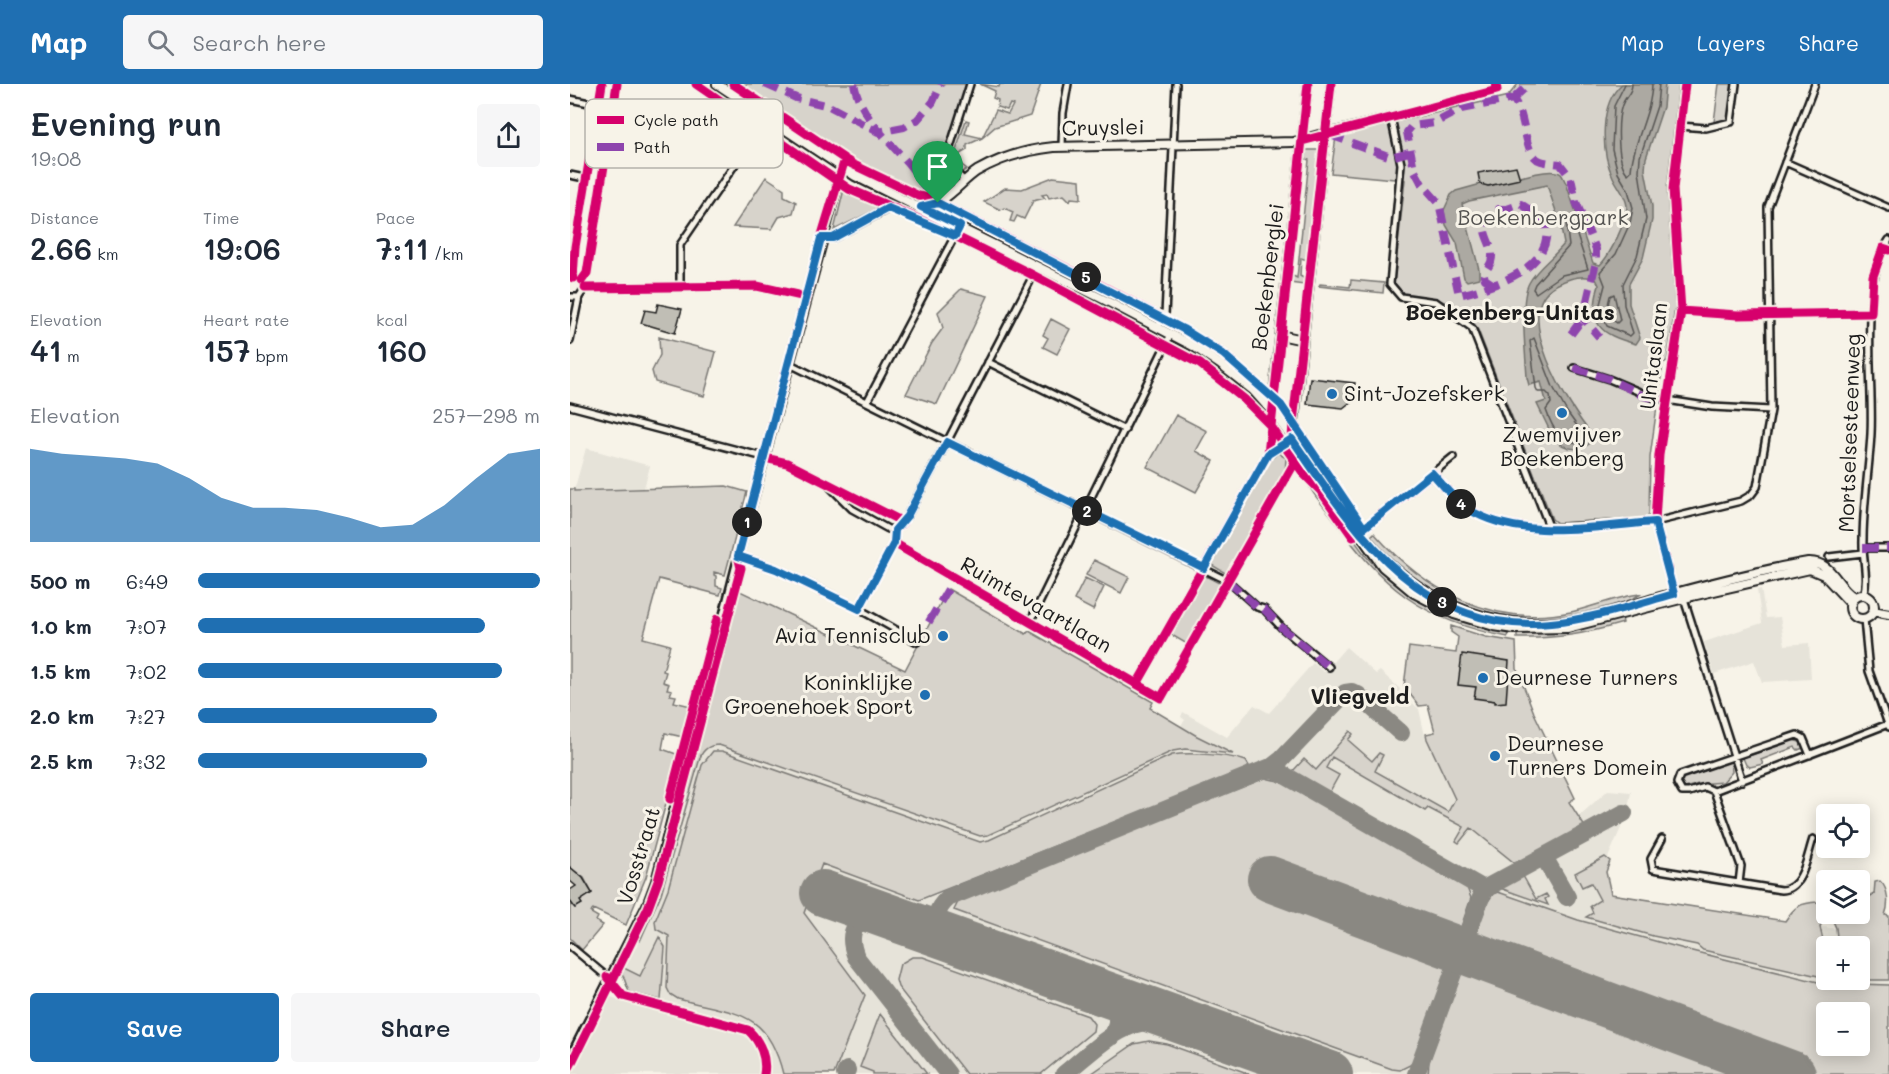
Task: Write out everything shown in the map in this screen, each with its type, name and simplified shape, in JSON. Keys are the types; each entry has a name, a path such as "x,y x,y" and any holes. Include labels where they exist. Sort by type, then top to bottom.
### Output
{"street":[{"path":"607,99 609,84"},
{"path":"717,84 744,99"},
{"path":"964,180 945,163 970,84"},
{"path":"1062,147 1063,113 1068,84"},
{"path":"1158,327 1165,315 1176,84"},
{"name":"Boekenberglei","path":"1137,684 1268,454 1308,84"},
{"name":"Boekenberglei","path":"1161,698 1295,462 1292,439 1331,84"},
{"path":"1302,141 1497,90 1496,84"},
{"name":"Unitaslaan","path":"1685,84 1673,189 1680,311 1659,455 1655,522 1677,596 1685,602 1742,781"},
{"path":"1680,126 1706,128 1731,122 1736,84"},
{"path":"1432,473 1455,499 1481,516 1512,527 1550,529 1655,522 1741,501 1751,495 1759,480 1771,410 1768,207 1815,84"},
{"path":"570,99 585,102"},
{"path":"1391,117 1401,164 1390,284 1401,297 1436,303 1472,328 1550,529"},
{"path":"783,124 842,168 1158,327 1221,365 1244,382 1272,410 1358,533 1387,562 1420,589 1438,600 1474,615 1497,620 1532,624 1571,621 1814,562 1830,570 1852,600 1855,614 1864,619 1870,617 1874,611"},
{"name":"Cruyslei","path":"921,207 938,203 964,180 984,168 1008,157 1040,148 1302,141"},
{"path":"1785,162 1889,208"},
{"path":"578,278 596,168"},
{"path":"680,286 680,245 733,168"},
{"name":"Vosstraat","path":"570,1056 646,905 655,881 788,363 842,168"},
{"path":"570,175 594,180"},
{"path":"821,238 833,238 888,209"},
{"path":"867,402 960,226"},
{"name":"Mortselsesteenweg","path":"1863,595 1865,583 1863,550 1871,432 1873,276 1889,240"},
{"path":"859,609 894,543 895,530 903,522 947,442 1038,266"},
{"path":"570,278 578,278 585,288"},
{"path":"585,288 757,286 806,297"},
{"path":"570,341 579,297 585,288"},
{"path":"570,297 579,297"},
{"path":"1680,311 1770,315 1871,313"},
{"path":"1030,622 1171,334"},
{"path":"1280,335 1303,340"},
{"path":"988,362 1125,430"},
{"path":"788,363 1228,581 1257,607 1264,609 1282,628 1329,667"},
{"path":"1574,368 1609,379 1644,396 1712,407 1771,410"},
{"path":"570,406 787,464 903,522"},
{"name":"Boekenberglei","path":"1268,454 1292,439"},
{"path":"1358,533 1453,457"},
{"path":"825,482 852,509 888,529 895,530"},
{"name":"Ruimtevaartlaan","path":"894,543 1161,698"},
{"path":"1829,557 1863,550 1889,548"},
{"path":"738,556 776,569 859,609 917,642"},
{"path":"1852,600 1863,595 1870,600 1874,611"},
{"path":"1874,611 1889,614"},
{"path":"1810,755 1803,738 1797,735 1680,775 1677,780 1682,792 1705,787 1714,791 1742,781 1810,755 1888,725 1869,672 1864,619"},
{"path":"1714,791 1741,866 1739,883"},
{"path":"1662,838 1651,859 1653,869 1781,890 1793,888 1800,878 1813,839"},
{"path":"570,946 608,978 623,996 747,1030 756,1040 764,1055 764,1074"}],"shaded area":[{"path":"586,448 650,466 644,488 574,491"},
{"path":"1761,589 1766,618 1780,617 1785,645 1809,643 1811,679 1762,682 1754,661 1714,674 1704,642 1762,623 1757,590"},
{"path":"1346,647 1376,674 1380,671 1419,709 1425,736 1444,773 1579,816 1608,790 1631,792 1627,814 1607,860 1610,861 1606,872 1611,894 1889,937 1889,1074 766,1074 767,1055 770,1051 749,1024 629,992 621,970 657,895 704,738 1081,792 1196,737 1180,727 1185,720 1181,717 1183,712 1227,737 1254,705 1269,713 1313,663 1324,672"},
{"path":"607,996 747,1036 759,1051 762,1060 761,1074 571,1074"}],"green space":[{"path":"737,84 967,84 942,161 949,179 935,191 923,195 848,158 783,115 783,99 760,99"},
{"path":"980,84 999,87 1000,84 1041,84 1030,116 995,127 982,138 996,110 1008,114 1013,105 1010,104 1007,110 997,107 998,100 993,98 995,91"},
{"name":"Boekenbergpark","path":"1518,84 1679,84 1667,188 1675,307 1667,361 1663,363 1650,457 1649,515 1646,518 1557,523 1552,519 1478,330 1447,303 1430,297 1403,294 1395,287 1405,180 1331,173 1336,136 1508,96"},
{"path":"1719,84 1732,84 1728,119 1714,122"},
{"path":"966,120 969,121 965,134 982,138 967,145 967,150 960,154 958,162 967,169 962,172 952,163"},
{"path":"1304,150 1319,150 1307,260 1301,258 1300,276 1305,279 1304,285 1290,283 1291,275 1297,278 1309,160 1303,158"},
{"path":"766,177 784,189 784,196 796,202 793,213 779,217 772,229 733,227"},
{"path":"1053,177 1080,180 1081,199 1071,198 1070,201 1064,195 1049,198 1047,194 1042,195 1045,198 1033,201 1024,219 1017,216 1014,222 1010,221 1013,212 1004,208 1001,210 984,202 1005,188 1022,189"},
{"path":"844,189 877,205 877,209 834,230"},
{"path":"1351,280 1384,283 1383,293 1319,286 1320,284 1350,287"},
{"path":"961,289 988,296 937,404 906,394 932,343 943,328 938,312"},
{"path":"1051,319 1070,329 1057,354 1043,347 1048,338 1043,335"},
{"path":"659,337 716,352 704,396 655,382 652,371 660,355"},
{"path":"1176,415 1207,431 1196,451 1214,461 1196,492 1147,467"},
{"path":"1278,453 1286,458 1285,472 1227,574 1210,564 1268,462"},
{"path":"1304,476 1326,501 1366,556 1396,585 1449,616 1509,633 1508,637 1451,621 1428,610 1387,582 1350,542 1316,497"},
{"path":"726,486 747,492 725,575 714,572 716,586 722,588 720,595 659,579 643,638 670,645 663,671 666,672 663,682 669,684 667,689 672,690 670,695 676,696 674,702 691,706 683,737 665,733 662,749 679,755 646,877 626,925 593,909 591,913 598,917 596,921 603,925 582,950 570,938 570,904 575,908 581,904 580,901 592,893 584,878 570,867 570,489 574,491"},
{"path":"1374,533 1415,572 1437,587 1462,600 1487,609 1542,616 1571,612 1641,594 1612,606 1562,617 1531,618 1500,614 1471,607 1443,595 1416,579 1392,560 1371,536"},
{"path":"1094,560 1129,577 1121,593 1086,575"},
{"path":"1204,575 1221,584 1187,644 1170,634"},
{"path":"1085,578 1104,587 1093,610 1074,600"},
{"name":"Koninklijke Groenehoek Sport","path":"948,589 1026,634 1029,631 1153,702 1150,708 1233,754 1185,749 1173,751 988,835 980,836 719,745 712,746 703,752 700,758 661,894 640,941 636,940 663,878 738,590 905,670"},
{"path":"1622,618 1623,623 1583,633 1545,638 1517,638 1517,634 1570,630"},
{"name":"Deurnese Turners Domein","path":"1451,626 1486,637 1516,642 1517,669 1534,713 1575,798 1569,802 1585,827 1517,865 1471,828 1459,843 1456,841 1464,827 1428,808 1425,811 1332,757 1326,768 1339,775 1329,793 1292,772 1304,759 1316,770 1350,731 1353,734 1348,740 1372,761 1379,753 1383,755 1375,771 1448,812 1455,799 1427,739 1426,734 1435,732 1428,705 1419,706 1404,686 1409,647 1456,653 1458,637 1451,632"},
{"path":"1792,740 1800,742 1803,748 1798,750 1795,747 1761,760 1763,764 1750,767 1746,765 1743,758"},
{"path":"713,751 722,751 980,842 989,840 1172,755 1220,756 1246,761 1249,766 1245,770 919,900 822,864 804,913 865,995 834,1074 783,1074 768,1037 758,1026 732,1012 678,999 670,994 667,988 669,936 656,929 655,921 668,889 702,765"},
{"path":"1728,761 1731,762 1732,772 1723,782 1698,784 1685,788 1680,785 1682,778"},
{"path":"1265,778 1283,782 1466,885 1471,898 1414,1063 1400,1070 954,910 959,900 964,897"},
{"path":"1605,857 1610,861 1606,872 1611,894 1785,921 1798,906 1816,902 1816,924 1821,924 1822,936 1816,936 1816,976 1703,950 1697,945 1653,936 1586,917 1593,913 1590,906 1600,900 1591,883 1582,887 1575,873"},
{"path":"1523,876 1536,899 1546,894 1548,897 1545,899 1548,905 1500,888"},
{"path":"1880,881 1887,897 1885,915 1889,916 1889,980 1870,980 1870,936 1837,936 1834,924 1870,924 1870,896 1874,894 1875,882"},
{"path":"1498,892 1578,920 1816,982 1816,990 1870,990 1870,984 1889,985 1889,1074 1428,1074 1429,1061 1487,903 1493,894"},
{"path":"659,937 665,947 661,1000 629,992 621,970 622,967 640,976"},
{"path":"912,957 923,957 1088,1016 1094,1024 1093,1031 1041,1074 966,1074 898,987 896,980 900,964"},
{"path":"880,1014 927,1074 873,1074 860,1067"},
{"path":"1149,1041 1167,1044 1250,1074 1091,1074 1134,1044"}],"water":[{"path":"1622,84 1665,84 1663,107 1646,158 1645,170 1652,206 1652,220 1643,258 1629,284 1629,304 1640,338 1636,344 1623,340 1605,331 1599,325 1595,309 1599,285 1596,279 1576,278 1556,285 1543,298 1538,316 1540,337 1558,383 1593,436 1593,441 1587,446 1574,449 1562,445 1547,431 1549,429 1537,404 1546,401 1541,382 1529,385 1527,378 1524,315 1526,291 1536,273 1564,244 1560,223 1547,185 1462,204 1479,269 1479,278 1467,281 1464,278 1457,243 1446,225 1444,210 1451,195 1456,191 1481,184 1489,186 1537,173 1561,174 1593,263 1600,265 1617,237 1627,206 1609,167 1604,128 1609,103"}],"building":[{"path":"1516,166 1520,179 1488,186 1480,184 1478,173"},
{"path":"658,304 682,309 675,333 641,323 645,310 656,312"},
{"name":"Sint-Jozefskerk","path":"1310,378 1355,383 1354,393 1357,397 1343,408 1307,404"},
{"name":"Deurnese Turners","path":"1462,654 1509,661 1506,702 1495,703 1495,701 1474,698 1476,687 1458,685"},
{"path":"570,867 583,878 592,893 580,901 582,904 575,908 570,901 570,890 576,886 570,881"}],"taxiway":[{"path":"952,938 942,932 937,918 941,906 948,898 1273,766 1345,693 1352,692 1358,695 1401,733"},
{"path":"1264,770 1273,769 1279,772 1484,889"},
{"path":"1416,1074 1484,889 1624,813"},
{"path":"1544,857 1567,897"},
{"path":"884,914 867,918 856,927 852,939 856,957 948,1074"},
{"path":"1102,993 1117,1009 1117,1024 1113,1036"},
{"path":"1064,1074 1101,1043 1133,1025 1154,1021 1182,1022"},
{"path":"845,1074 847,1070"}],"runway":[{"path":"1270,879 1793,1074"},
{"path":"823,893 1330,1074"}],"marked path":[{"path":"765,84 796,98 829,106 878,132 904,127 917,120 933,102 941,84"},
{"path":"854,84 859,101 868,116 912,169 929,198"},
{"path":"1513,99 1529,84"},
{"path":"1494,285 1485,279 1484,275 1492,257 1491,247 1485,233 1485,223 1497,218 1499,209 1521,204 1545,220 1546,237 1542,251 1532,263 1505,280 1489,287 1459,295 1439,203 1422,184 1414,169 1407,132 1412,126 1435,123 1461,109 1513,99 1518,106 1528,143 1535,157 1543,162 1560,164 1571,178 1576,202 1596,249 1596,262 1583,318 1599,337"},
{"path":"1330,135 1391,157 1409,152"},
{"path":"1571,334 1583,318"},
{"path":"1574,368 1609,379 1644,396 1667,400"},
{"path":"1863,548 1889,548"},
{"path":"917,642 954,579"},
{"path":"1228,581 1257,607 1264,609 1282,628 1329,667"}],"cycle path":[{"path":"600,99 602,84"},
{"path":"615,99 617,84"},
{"path":"696,84 718,99"},
{"path":"733,84 755,99"},
{"path":"1137,684 1268,454 1308,84"},
{"path":"894,543 1161,698 1295,462 1292,439 1293,422 1331,84"},
{"path":"1302,141 1497,90 1496,84"},
{"path":"1674,594 1655,522 1659,455 1681,311 1673,189 1685,84"},
{"path":"783,118 852,164 919,196 929,198 1106,288 1183,329 1223,354 1281,405 1364,528 1433,473 1469,509 1512,526 1559,529 1655,522"},
{"path":"783,144 849,189 939,228 1200,364 1244,399 1270,425 1304,474 1320,490 1353,537"},
{"path":"570,1066 648,908 658,881 741,568 738,556 821,238 845,159"},
{"path":"573,278 575,247 588,168"},
{"path":"582,280 587,273 604,168"},
{"path":"1681,311 1738,315 1871,313 1873,276 1883,248 1889,250"},
{"path":"585,288 757,286 806,297"},
{"path":"738,556 776,569 859,609 894,543 895,530 903,522 787,463 765,458"},
{"path":"670,799 717,619"},
{"path":"607,977 623,996 748,1030 762,1050 764,1074"}],"place":[{"name":"Sint-Jozefskerk","path":"1332,394"},
{"name":"Zwemvijver Boekenberg","path":"1562,413"},
{"name":"Avia Tennisclub","path":"943,636"},
{"name":"Deurnese Turners","path":"1483,678"},
{"name":"Koninklijke Groenehoek Sport","path":"925,695"},
{"name":"Deurnese Turners Domein","path":"1495,756"}],"district":[{"name":"Boekenberg-Unitas","path":"1510,312"},
{"name":"Vliegveld","path":"1360,696"}],"route":[{"path":"938,203 1183,329 1223,354 1281,405 1364,528 1432,473 1455,499 1467,508 1481,516 1512,527 1550,529 1655,522 1674,594 1571,621 1514,623 1474,615 1438,600 1402,576 1387,562 1358,533 1292,439 1268,454 1204,568 947,442 907,516 895,530 894,543 859,609 776,569 738,556 821,238 833,238 888,208 955,236 960,226 921,207 938,203"}]}
